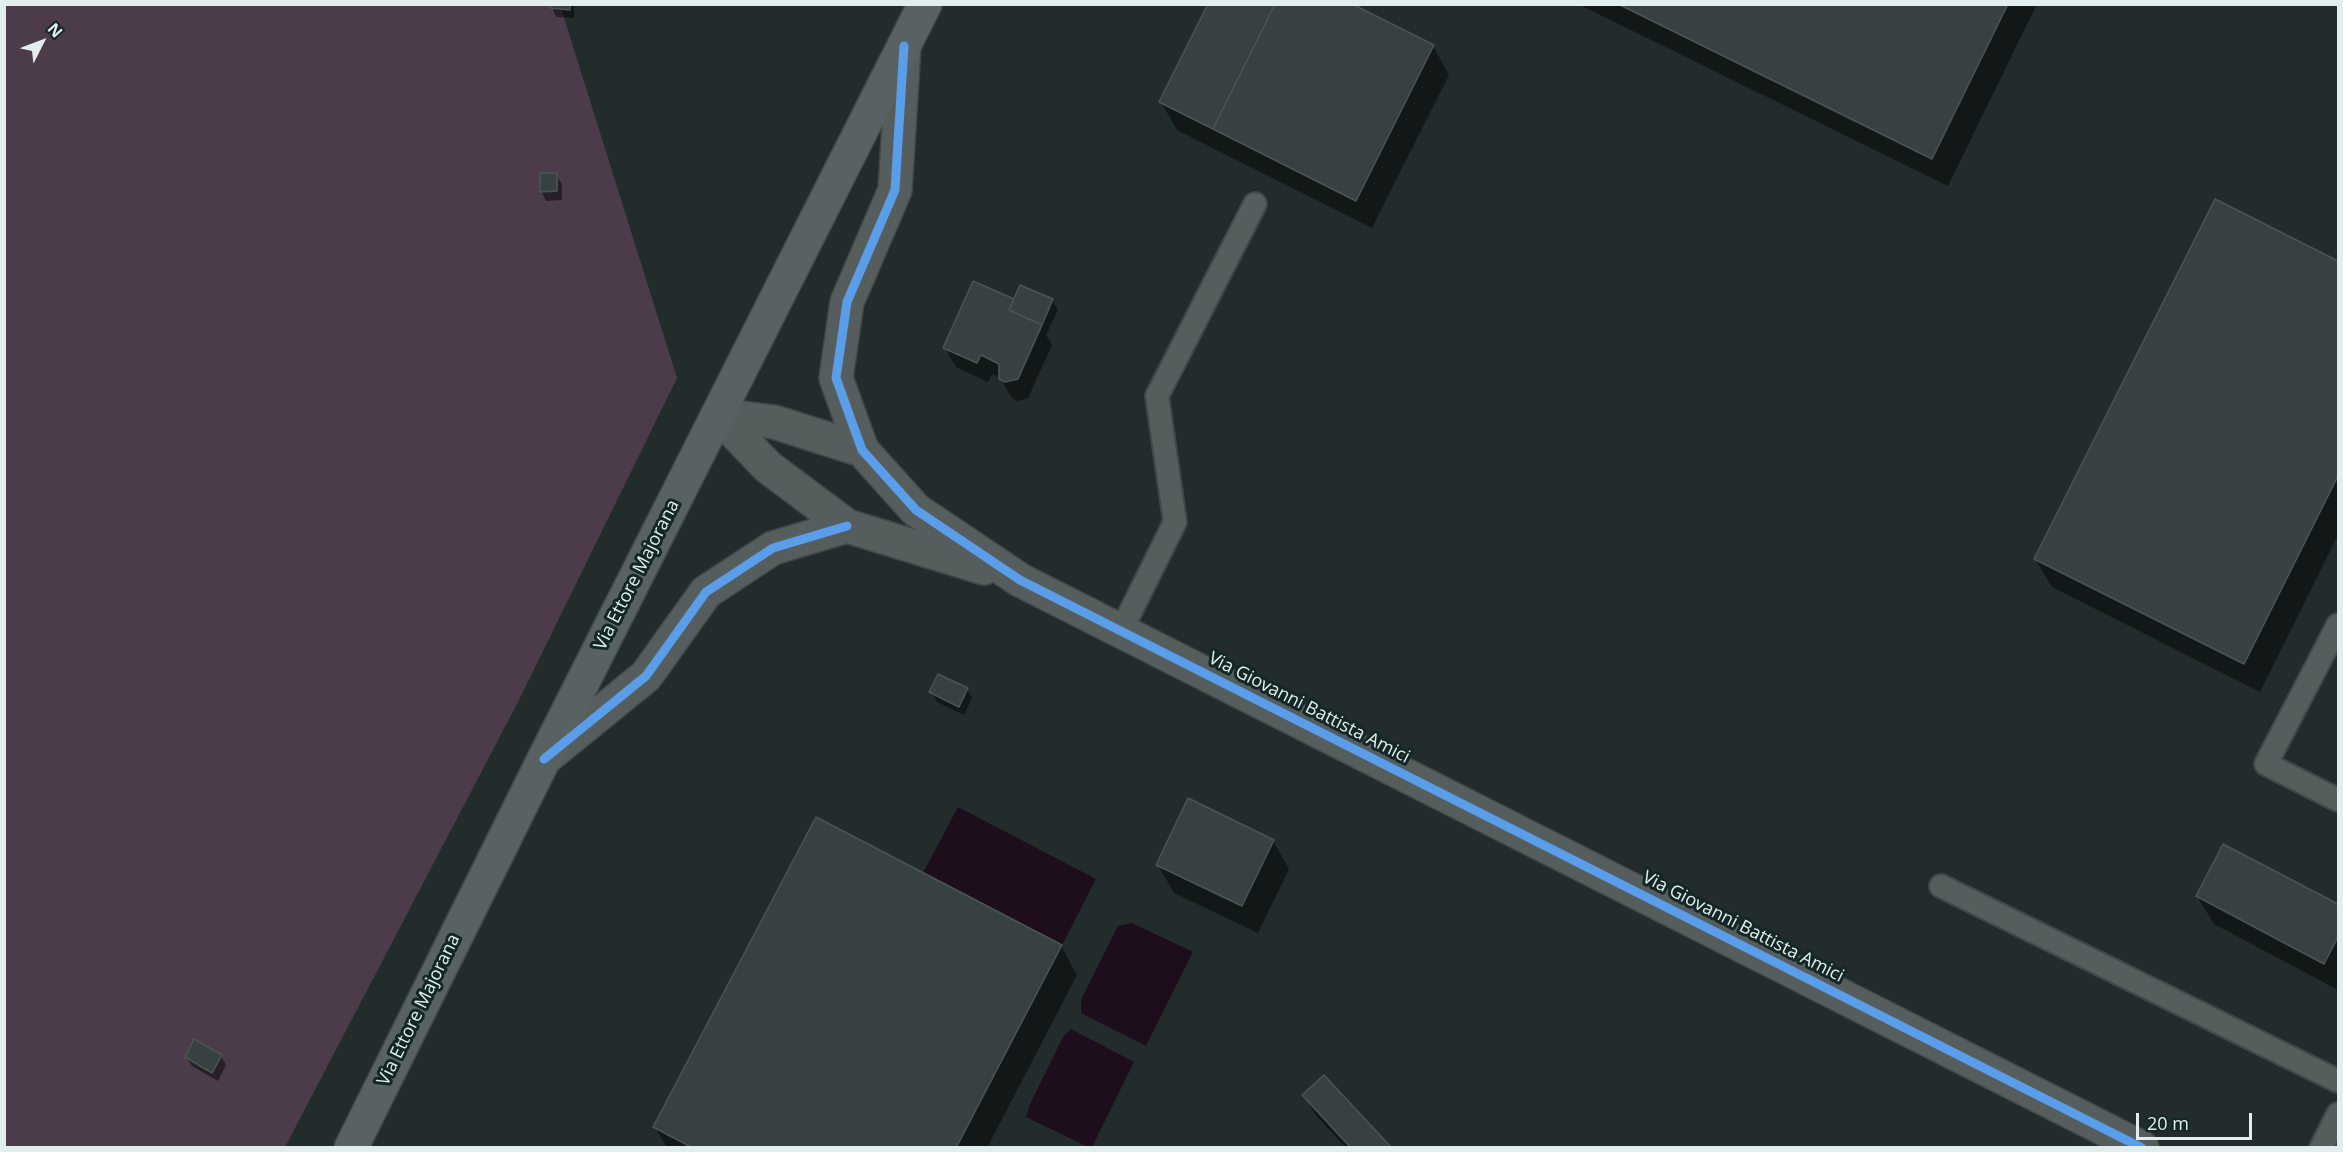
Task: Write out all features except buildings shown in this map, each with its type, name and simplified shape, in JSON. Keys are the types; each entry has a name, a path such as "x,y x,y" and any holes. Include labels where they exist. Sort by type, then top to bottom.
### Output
{"main road":[{"name":"Via Ettore Majorana","path":"351,1148 544,759 925,4"}],"street":[{"name":"Via Giovanni Battista Amici","path":"904,46 895,190 848,302 836,378 862,450 916,510 1020,580 2142,1148"},
{"name":"Via Giovanni Battista Amici","path":"718,415 768,467 847,526 1020,580"},
{"path":"718,415 774,422 862,450"},
{"path":"544,759 646,676 706,592 773,548 847,526"}],"lane":[{"path":"1121,631 1175,522 1157,396 1255,204"},
{"path":"2338,625 2266,764 2338,800"},
{"path":"1941,886 2336,1073"},
{"path":"2321,1148 2338,1114"}],"shaded area":[{"path":"5,5 560,5 677,378 519,700 285,1147 5,1148"},
{"path":"958,807 1096,879 1062,945 923,873"},
{"path":"1132,923 1193,952 1146,1046 1081,1013 1081,1000 1118,926"},
{"path":"1071,1029 1134,1062 1092,1147 1026,1117 1030,1104 1063,1037"}],"cycle path":[{"path":"904,46 895,190 847,302 836,378 862,450 916,510 1020,580 2142,1148"},
{"path":"544,759 646,676 706,592 773,548 847,526"}]}
